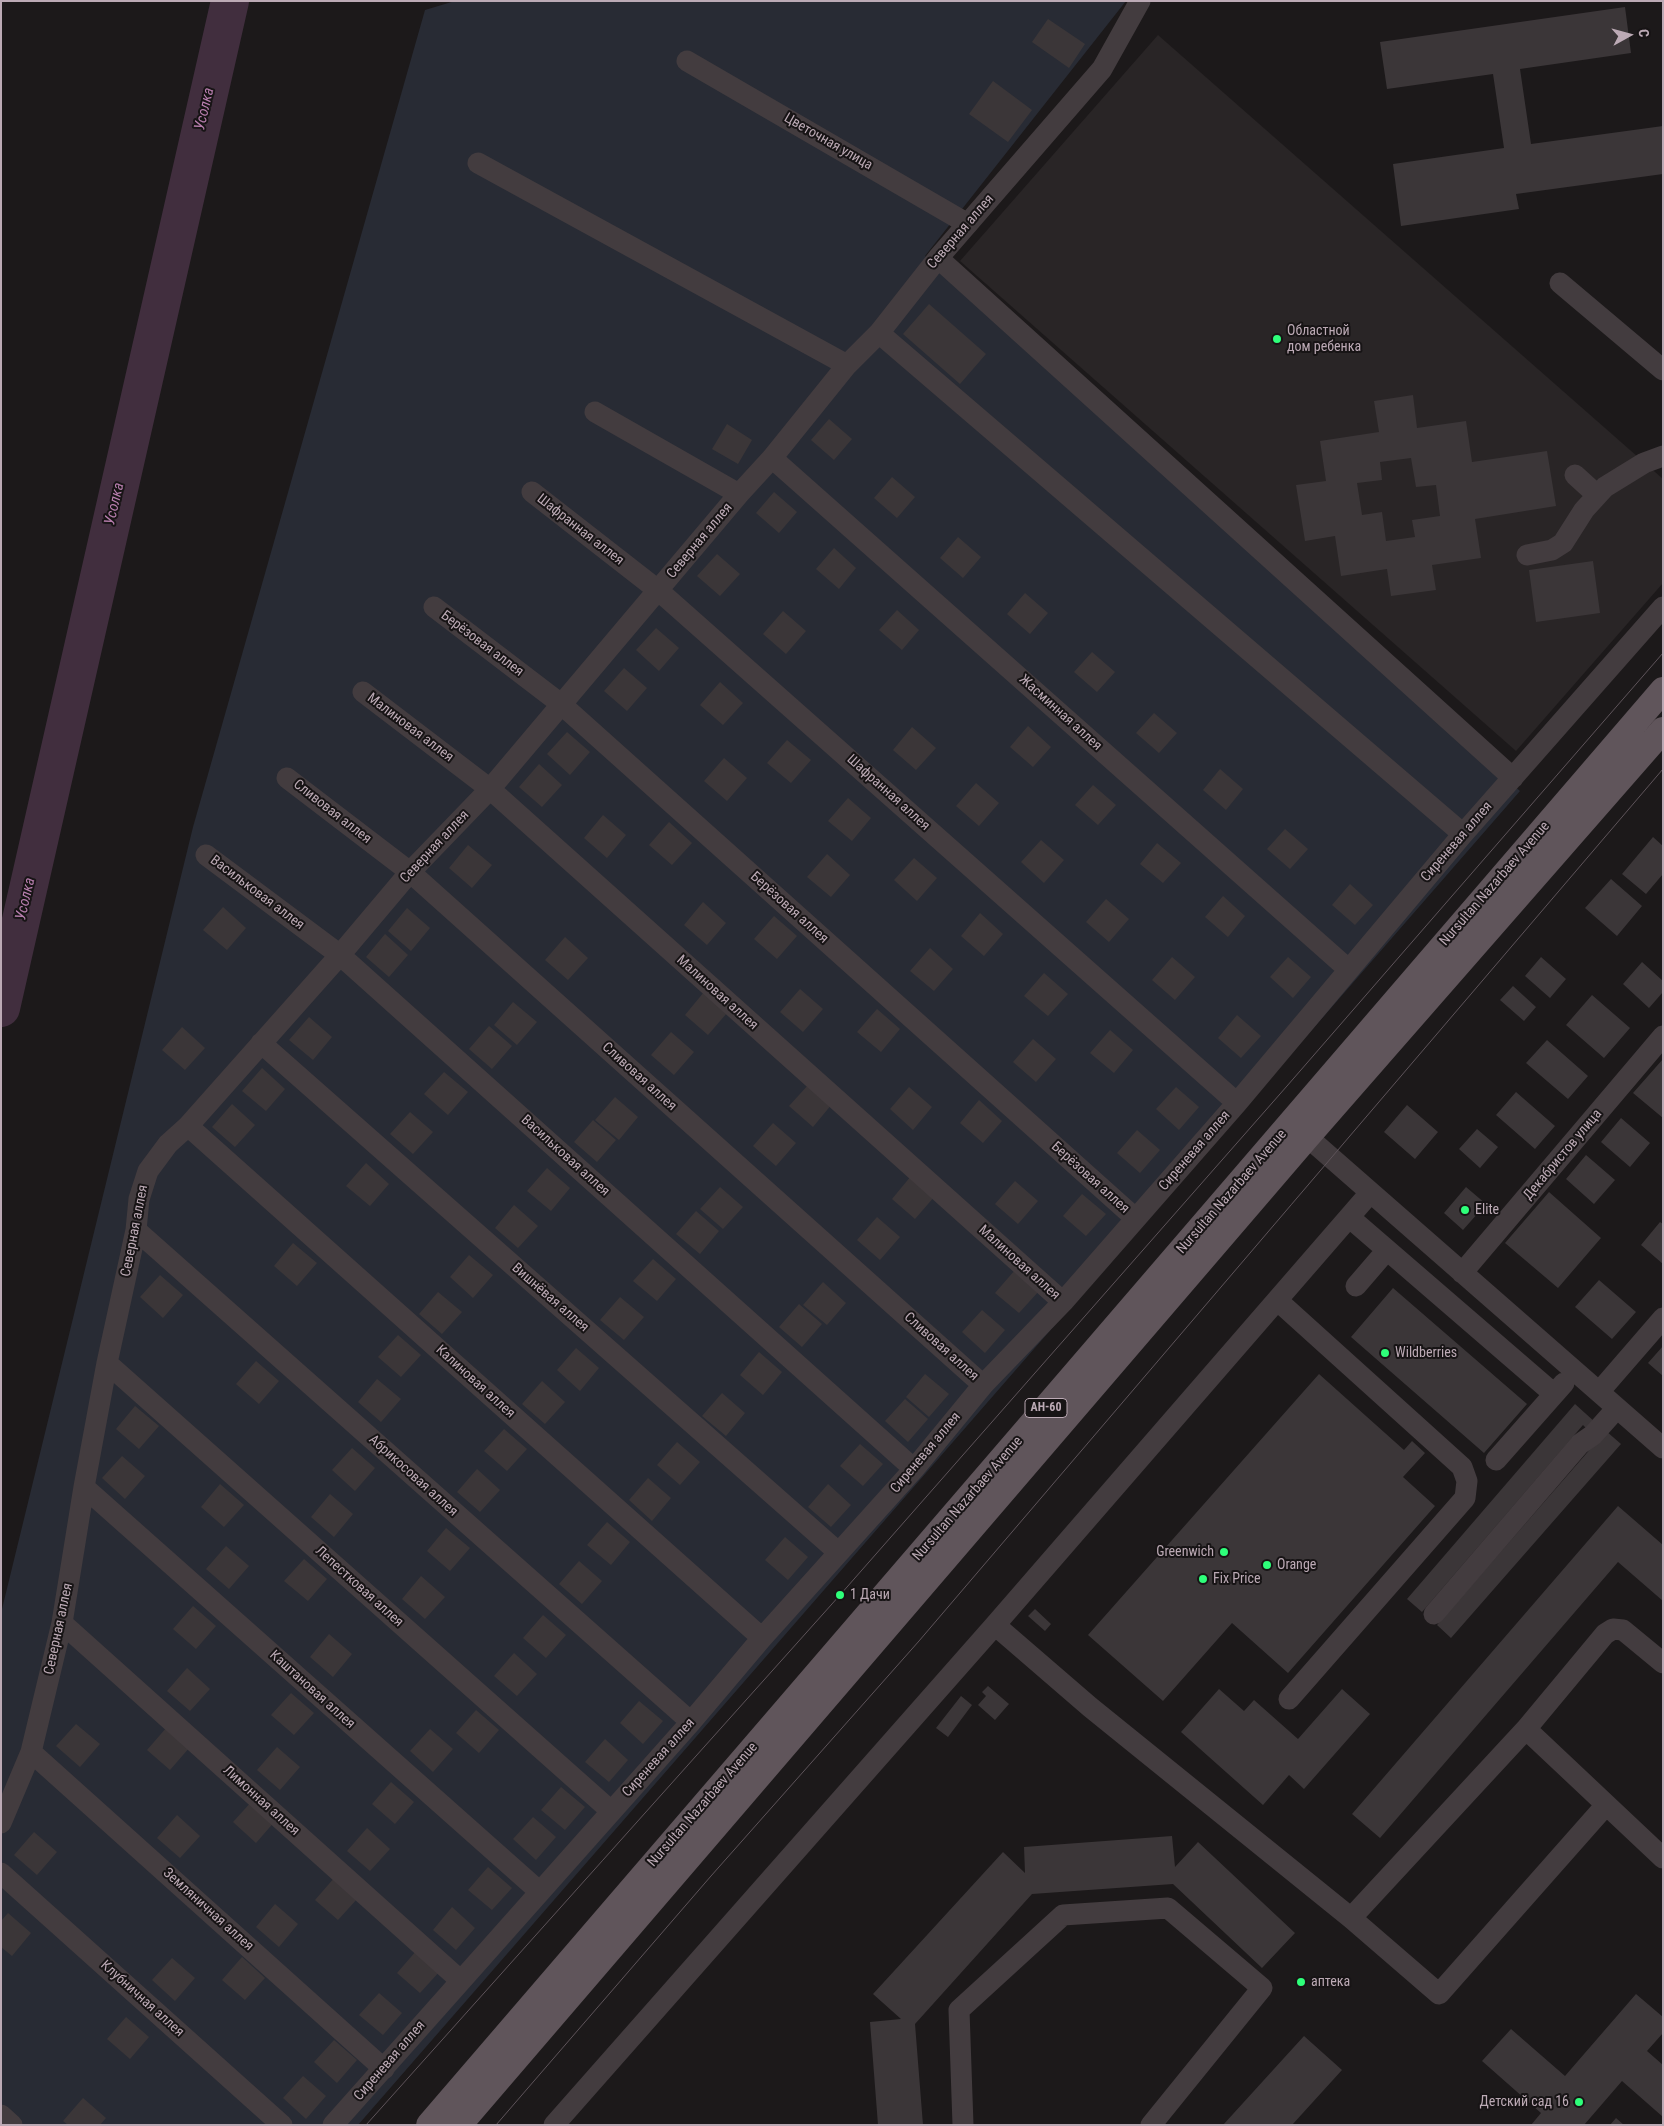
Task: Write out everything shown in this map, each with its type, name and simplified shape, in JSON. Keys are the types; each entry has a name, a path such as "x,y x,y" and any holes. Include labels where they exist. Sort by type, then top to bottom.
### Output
{"main road":[{"name":"Nursultan Nazarbaev Avenue","path":"459,2125 1299,1130 1663,690"},
{"name":"Nursultan Nazarbaev Avenue","path":"428,2125 1299,1130 1663,730"}],"street":[{"name":"Северная аллея","path":"1,1823 31,1752 62,1623 84,1487 107,1363 136,1230 139,1199 148,1171 168,1144 188,1126 340,955 410,872 490,789 739,494 772,458 847,365 879,333 938,258 1102,69 1140,1"},
{"name":"Цветочная улица","path":"687,61 968,224"},
{"path":"478,163 847,365"},
{"path":"938,258 1513,778"},
{"path":"1560,283 1663,370"},
{"path":"879,333 1463,834"},
{"path":"595,412 739,494"},
{"path":"1527,555 1552,550 1563,543 1584,510 1605,487 1644,463 1663,456"},
{"name":"Жасминная аллея","path":"772,458 1348,969"},
{"path":"1575,475 1597,495"},
{"name":"Шафранная аллея","path":"532,492 659,591 1237,1103"},
{"name":"Берёзовая аллея","path":"434,607 562,704 1135,1218"},
{"name":"Сиреневая аллея","path":"334,2125 460,1980 691,1722 838,1552 914,1469 983,1385 1063,1302 1237,1103 1463,834 1663,607"},
{"name":"Малиновая аллея","path":"363,692 490,789 1063,1302"},
{"name":"Сливовая аллея","path":"287,778 410,872 983,1385"},
{"name":"Васильковая аллея","path":"206,855 340,955 914,1469"},
{"name":"Декабристов улица","path":"1462,1273 1663,1036"},
{"name":"Вишнёвая аллея","path":"261,1043 838,1552"},
{"name":"Калиновая аллея","path":"188,1126 762,1638"},
{"path":"1299,1130 1663,1448"},
{"path":"554,2125 995,1625 1370,1193"},
{"path":"1348,1217 1554,1394"},
{"name":"Абрикосовая аллея","path":"136,1230 691,1722"},
{"path":"1356,1286 1387,1250"},
{"path":"1277,1300 1462,1467 1467,1481 1465,1498 1289,1699"},
{"path":"1599,1392 1663,1318"},
{"name":"Лепестковая аллея","path":"107,1363 611,1811"},
{"path":"1496,1460 1575,1371"},
{"path":"1434,1614 1580,1444 1593,1435 1617,1408"},
{"name":"Каштановая аллея","path":"84,1487 540,1892"},
{"name":"Лимонная аллея","path":"62,1623 460,1980"},
{"path":"995,1625 1090,1707 1351,1918 1439,1994 1606,1805"},
{"path":"1351,1918 1526,1729 1605,1634 1613,1629 1623,1630 1663,1663"},
{"path":"1526,1729 1663,1858"},
{"name":"Земляничная аллея","path":"31,1752 384,2069"},
{"name":"Клубничная аллея","path":"1,1874 282,2125"},
{"path":"963,2125 959,2010 1063,1915 1168,1908 1262,1988 1151,2125"},
{"path":"1,2115 12,2125"}],"shaded area":[{"path":"455,1 1126,1 925,256 1520,791 358,2125 1,2125 1,1613 193,827 425,10"},
{"name":"Областной дом ребенка","path":"1158,35 1663,479 1663,583 1516,751 960,261"}],"building":[{"path":"1625,7 1631,53 1520,69 1531,144 1663,126 1663,174 1516,194 1519,209 1401,226 1393,164 1504,148 1493,74 1387,89 1380,42"},
{"path":"1048,19 1085,44 1069,68 1032,42"},
{"path":"993,81 1032,110 1008,142 969,114"},
{"path":"929,304 986,354 960,384 903,334"},
{"path":"1413,395 1417,428 1466,421 1472,462 1547,451 1556,506 1475,519 1481,558 1432,565 1436,590 1391,596 1387,569 1341,576 1335,536 1305,541 1296,485 1326,481 1320,441 1379,432 1374,401","holes":["1411,458 1416,487 1436,485 1440,516 1412,520 1415,537 1386,541 1382,512 1362,515 1357,483 1382,480 1380,462"]},
{"path":"829,419 852,439 834,460 811,440"},
{"path":"727,424 752,440 738,464 712,449"},
{"path":"892,477 915,497 897,518 874,498"},
{"path":"774,492 797,512 779,533 756,513"},
{"path":"958,537 981,557 963,578 940,558"},
{"path":"834,548 856,568 839,589 816,569"},
{"path":"717,554 740,574 720,596 697,576"},
{"path":"1593,561 1600,613 1536,622 1529,570"},
{"path":"1025,593 1048,613 1030,634 1007,614"},
{"path":"897,610 919,630 902,650 879,630"},
{"path":"783,611 806,631 786,654 763,634"},
{"path":"656,628 679,648 659,671 636,650"},
{"path":"1092,652 1115,672 1097,692 1074,672"},
{"path":"624,668 647,688 627,711 604,691"},
{"path":"720,682 743,703 723,725 700,705"},
{"path":"1154,713 1177,733 1159,753 1136,733"},
{"path":"1028,726 1051,747 1033,767 1010,747"},
{"path":"912,727 936,748 916,770 893,750"},
{"path":"567,732 590,752 570,775 547,754"},
{"path":"787,740 811,760 791,783 767,763"},
{"path":"724,758 747,778 727,801 704,781"},
{"path":"539,764 562,785 542,807 519,787"},
{"path":"1220,769 1243,789 1226,810 1203,790"},
{"path":"976,783 999,803 979,826 956,806"},
{"path":"1093,785 1116,805 1098,825 1075,805"},
{"path":"848,798 871,818 852,841 828,821"},
{"path":"603,815 626,835 607,858 584,838"},
{"path":"669,822 692,843 672,865 649,845"},
{"path":"1285,829 1308,849 1290,869 1267,849"},
{"path":"1653,837 1663,846 1663,874 1646,894 1622,874"},
{"path":"1041,840 1064,860 1044,883 1021,862"},
{"path":"1157,843 1181,863 1163,883 1140,864"},
{"path":"468,845 492,865 472,888 449,868"},
{"path":"827,854 850,875 831,897 807,877"},
{"path":"914,858 937,878 917,901 894,880"},
{"path":"1611,879 1642,906 1617,936 1585,908"},
{"path":"1350,884 1373,905 1355,925 1332,905"},
{"path":"1223,896 1245,916 1228,937 1205,917"},
{"path":"1106,899 1129,919 1109,942 1086,922"},
{"path":"703,902 726,923 707,945 684,925"},
{"path":"223,907 246,928 227,950 203,930"},
{"path":"407,908 430,928 411,951 388,931"},
{"path":"980,913 1003,934 984,956 961,936"},
{"path":"774,916 797,936 777,959 754,939"},
{"path":"385,934 408,955 389,977 366,957"},
{"path":"565,937 588,958 568,980 545,960"},
{"path":"930,948 953,969 934,991 910,971"},
{"path":"1172,957 1195,977 1175,1000 1152,980"},
{"path":"1288,957 1311,977 1293,998 1270,977"},
{"path":"1541,957 1566,979 1550,998 1525,976"},
{"path":"1642,962 1663,981 1663,992 1649,1008 1623,984"},
{"path":"1044,973 1068,994 1048,1016 1024,996"},
{"path":"1513,986 1536,1007 1524,1021 1500,1000"},
{"path":"800,989 823,1009 803,1032 780,1012"},
{"path":"704,992 727,1013 708,1035 685,1015"},
{"path":"1592,995 1630,1028 1604,1058 1566,1025"},
{"path":"513,1002 537,1022 517,1045 494,1025"},
{"path":"877,1009 900,1029 881,1052 857,1032"},
{"path":"1237,1015 1261,1036 1241,1058 1218,1038"},
{"path":"309,1017 332,1037 313,1060 289,1040"},
{"path":"489,1026 512,1046 492,1069 469,1049"},
{"path":"182,1027 205,1048 185,1070 162,1050"},
{"path":"1110,1030 1133,1050 1114,1073 1090,1053"},
{"path":"671,1032 694,1052 674,1075 651,1055"},
{"path":"1033,1039 1056,1059 1036,1082 1013,1062"},
{"path":"1547,1040 1588,1076 1568,1099 1526,1063"},
{"path":"1663,1059 1663,1118 1633,1093"},
{"path":"262,1068 285,1089 266,1111 242,1091"},
{"path":"444,1072 468,1092 448,1115 424,1094"},
{"path":"809,1084 832,1104 813,1127 789,1106"},
{"path":"909,1087 932,1107 913,1130 890,1109"},
{"path":"1176,1087 1199,1107 1179,1130 1156,1109"},
{"path":"1516,1092 1555,1126 1535,1149 1496,1115"},
{"path":"615,1097 638,1117 619,1140 595,1120"},
{"path":"979,1100 1002,1121 983,1143 960,1123"},
{"path":"232,1104 255,1125 235,1147 212,1127"},
{"path":"1407,1105 1438,1132 1415,1159 1384,1132"},
{"path":"410,1112 433,1132 413,1154 390,1134"},
{"path":"1621,1118 1650,1143 1630,1167 1601,1142"},
{"path":"593,1120 616,1140 597,1162 574,1142"},
{"path":"773,1123 796,1143 776,1166 753,1146"},
{"path":"1477,1129 1498,1147 1480,1168 1459,1149"},
{"path":"1137,1130 1160,1150 1140,1173 1117,1153"},
{"path":"1586,1155 1615,1180 1594,1204 1566,1179"},
{"path":"366,1163 389,1184 370,1206 346,1186"},
{"path":"547,1168 570,1188 551,1211 527,1191"},
{"path":"911,1176 935,1196 915,1219 892,1199"},
{"path":"1015,1181 1038,1201 1018,1224 995,1204"},
{"path":"720,1187 743,1207 723,1229 700,1209"},
{"path":"1466,1187 1486,1204 1463,1230 1444,1213"},
{"path":"1549,1192 1601,1238 1558,1288 1505,1243"},
{"path":"1082,1194 1106,1214 1086,1236 1063,1216"},
{"path":"514,1205 538,1226 518,1248 495,1228"},
{"path":"696,1211 719,1231 700,1254 676,1234"},
{"path":"877,1217 900,1237 880,1260 857,1240"},
{"path":"1660,1222 1663,1224 1663,1264 1641,1245"},
{"path":"293,1243 317,1263 297,1286 274,1266"},
{"path":"469,1255 493,1275 473,1298 450,1277"},
{"path":"653,1259 676,1279 657,1301 633,1281"},
{"path":"1015,1270 1039,1291 1019,1313 995,1293"},
{"path":"160,1275 183,1295 163,1318 140,1297"},
{"path":"1599,1280 1636,1312 1612,1339 1575,1307"},
{"path":"823,1282 846,1303 827,1325 803,1305"},
{"path":"1393,1288 1527,1404 1484,1453 1351,1337"},
{"path":"438,1292 462,1312 442,1334 419,1314"},
{"path":"620,1297 644,1317 624,1340 600,1320"},
{"path":"799,1304 822,1324 802,1347 779,1327"},
{"path":"982,1310 1005,1330 985,1353 962,1332"},
{"path":"398,1335 421,1355 401,1377 378,1357"},
{"path":"1663,1346 1663,1376 1648,1363"},
{"path":"576,1348 599,1368 580,1391 557,1370"},
{"path":"759,1352 782,1372 763,1395 740,1375"},
{"path":"256,1361 279,1381 259,1404 236,1384"},
{"path":"925,1374 949,1394 929,1417 906,1397"},
{"name":"Orange","path":"1319,1374 1404,1450 1412,1441 1425,1453 1403,1477 1435,1506 1288,1673 1232,1623 1163,1701 1088,1635"},
{"path":"377,1379 401,1399 381,1422 358,1402"},
{"path":"542,1381 565,1402 545,1424 522,1404"},
{"path":"722,1393 745,1413 726,1436 702,1416"},
{"path":"905,1399 928,1419 908,1442 885,1421"},
{"path":"1575,1404 1596,1423 1589,1431 1583,1425 1422,1612 1407,1599"},
{"path":"135,1406 159,1426 139,1449 116,1429"},
{"path":"504,1429 527,1449 507,1471 484,1451"},
{"path":"1606,1431 1621,1444 1451,1638 1437,1625"},
{"path":"677,1442 700,1462 680,1485 657,1465"},
{"path":"860,1444 883,1464 863,1486 840,1466"},
{"path":"352,1448 375,1468 355,1491 332,1470"},
{"path":"122,1456 145,1476 125,1499 102,1478"},
{"path":"477,1469 500,1490 480,1512 457,1492"},
{"path":"648,1478 671,1498 652,1521 629,1500"},
{"path":"220,1484 244,1505 224,1527 201,1507"},
{"path":"828,1484 851,1505 831,1527 808,1507"},
{"path":"330,1494 353,1514 334,1537 311,1517"},
{"path":"1618,1506 1663,1545 1663,1601 1618,1562 1380,1838 1352,1814"},
{"path":"607,1522 630,1542 611,1565 587,1545"},
{"path":"446,1528 470,1548 450,1571 427,1551"},
{"path":"785,1537 808,1557 788,1580 765,1560"},
{"path":"226,1546 249,1566 229,1589 206,1569"},
{"path":"304,1559 327,1579 308,1601 284,1581"},
{"path":"579,1561 602,1581 582,1604 559,1584"},
{"path":"421,1576 445,1597 425,1619 402,1599"},
{"path":"193,1606 216,1626 196,1649 173,1629"},
{"path":"1035,1609 1051,1624 1045,1631 1028,1616"},
{"path":"543,1615 566,1635 546,1658 523,1638"},
{"path":"329,1634 352,1654 333,1677 310,1657"},
{"path":"514,1653 537,1674 517,1696 494,1676"},
{"path":"187,1668 210,1689 190,1711 167,1691"},
{"path":"988,1686 1009,1704 995,1720 978,1705 986,1696 982,1692"},
{"path":"1219,1689 1244,1711 1254,1700 1298,1739 1342,1689 1370,1714 1304,1789 1289,1775 1263,1805 1181,1732"},
{"path":"291,1693 314,1713 294,1735 271,1715"},
{"path":"961,1696 972,1705 948,1737 936,1728"},
{"path":"639,1701 663,1721 643,1744 620,1723"},
{"path":"476,1710 499,1730 479,1753 456,1733"},
{"path":"76,1724 100,1744 80,1767 56,1746"},
{"path":"167,1727 190,1747 170,1770 147,1750"},
{"path":"430,1729 453,1749 433,1772 410,1751"},
{"path":"605,1739 628,1760 609,1782 585,1762"},
{"path":"277,1747 300,1767 280,1790 257,1770"},
{"path":"391,1782 414,1802 395,1824 372,1804"},
{"path":"561,1787 585,1807 565,1830 541,1810"},
{"path":"253,1800 276,1820 256,1843 233,1822"},
{"path":"177,1815 200,1836 180,1858 157,1838"},
{"path":"533,1817 556,1837 536,1860 513,1839"},
{"path":"367,1828 390,1849 370,1871 347,1851"},
{"path":"34,1832 57,1852 37,1875 14,1855"},
{"path":"1172,1836 1175,1867 1198,1842 1295,1933 1262,1968 1173,1884 1032,1894 915,2024 923,2125 878,2125 870,2022 901,2019 873,1994 1003,1852 1025,1873 1024,1847"},
{"path":"488,1867 512,1888 492,1910 468,1890"},
{"path":"335,1877 358,1898 338,1920 315,1900"},
{"path":"275,1904 298,1924 279,1947 256,1927"},
{"path":"452,1907 475,1928 456,1950 433,1930"},
{"path":"8,1913 31,1933 12,1956 1,1947 1,1921"},
{"path":"417,1950 440,1971 420,1993 397,1973"},
{"path":"242,1957 265,1978 245,2000 222,1980"},
{"path":"172,1958 195,1978 175,2001 152,1980"},
{"path":"379,1993 402,2013 383,2035 359,2015"},
{"path":"1636,1994 1663,2017 1663,2033 1647,2051 1663,2065 1663,2117 1622,2081 1584,2125 1531,2125 1541,2113 1482,2061 1511,2029 1565,2076"},
{"path":"126,2017 149,2037 130,2059 107,2039"},
{"path":"1304,2036 1342,2070 1292,2125 1223,2125"},
{"path":"334,2040 357,2060 337,2083 314,2062"},
{"path":"303,2076 326,2096 306,2119 283,2098"},
{"path":"83,2098 106,2118 100,2125 68,2125 63,2121"},
{"path":"1616,2118 1624,2125 1610,2125"}],"waterway":[{"name":"Усолка","path":"1,1008 230,1"}],"tram line":[{"path":"366,2125 840,1595 1287,1086 1663,653"},
{"path":"496,2125 711,1876 919,1641 1663,769"}],"place":[{"name":"Областной дом ребенка","path":"1277,339"},
{"name":"Elite","path":"1465,1210"},
{"name":"Wildberries","path":"1385,1353"},
{"name":"Greenwich","path":"1224,1552"},
{"name":"Orange","path":"1267,1565"},
{"name":"Fix Price","path":"1203,1579"},
{"name":"1 Дачи","path":"840,1595"},
{"name":"аптека","path":"1301,1982"},
{"name":"Детский сад 16","path":"1579,2102"}]}
